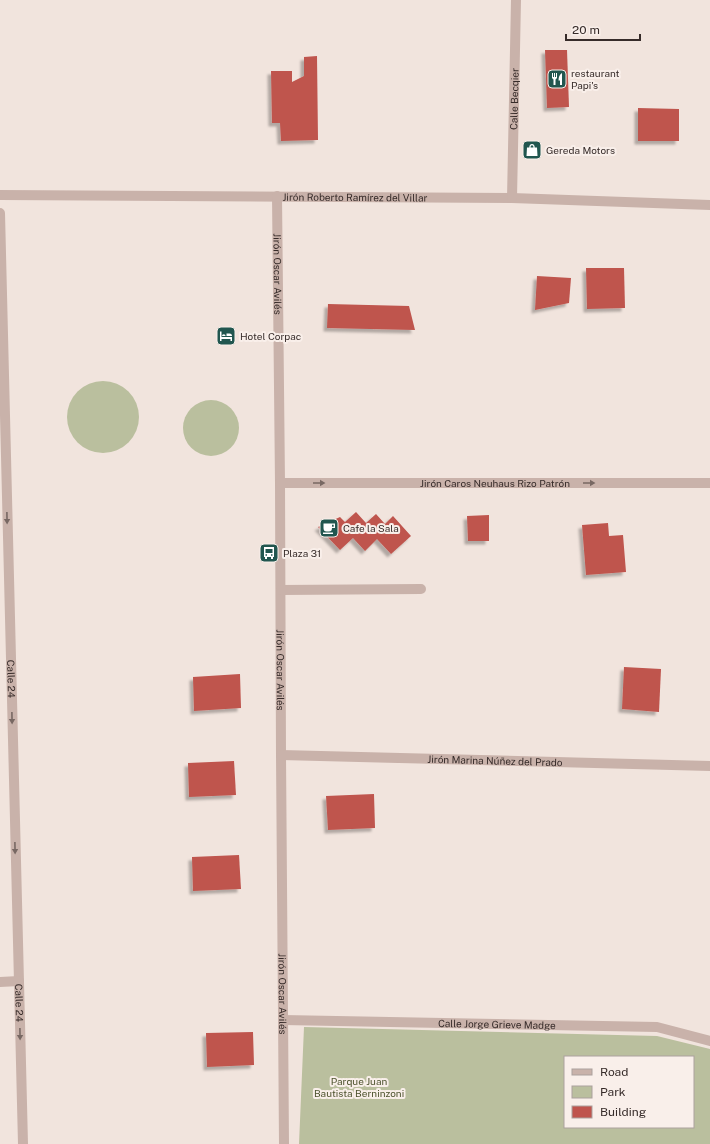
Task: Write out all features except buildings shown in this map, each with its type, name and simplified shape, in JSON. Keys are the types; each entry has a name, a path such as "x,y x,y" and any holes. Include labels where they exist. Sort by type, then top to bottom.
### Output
{"street":[{"name":"Calle Becqier","path":"512,198 516,0"},
{"name":"Jirón Roberto Ramírez del Villar","path":"0,195 512,198 710,205"},
{"name":"Jirón Oscar Avilés","path":"277,196 284,1144"},
{"name":"Calle 24","path":"0,213 23,1144"},
{"name":"Jirón Caros Neuhaus Rizo Patrón","path":"280,483 710,483"},
{"path":"281,590 421,589"},
{"name":"Jirón Marina Núñez del Prado","path":"281,754 710,766"},
{"path":"0,982 19,981"},
{"name":"Calle Jorge Grieve Madge","path":"283,1020 657,1027 710,1041"}],"green space":[{"path":"103,381 123,387 133,397 139,417 133,437 123,447 103,453 83,447 73,437 67,417 73,397 83,387"},
{"path":"205,400 217,400 231,408 239,422 237,439 231,448 217,456 205,456 195,451 188,444 183,434 183,422 188,412 195,405"},
{"name":"Parque Juan Bautista Berninzoni","path":"304,1027 657,1036 710,1049 710,1144 299,1144"}],"place":[{"name":"restaurant Papi's","path":"557,79"},
{"name":"Gereda Motors","path":"532,150"},
{"name":"Hotel Corpac","path":"226,336"},
{"name":"Cafe la Sala","path":"329,528"},
{"name":"Plaza 31","path":"269,553"}]}
